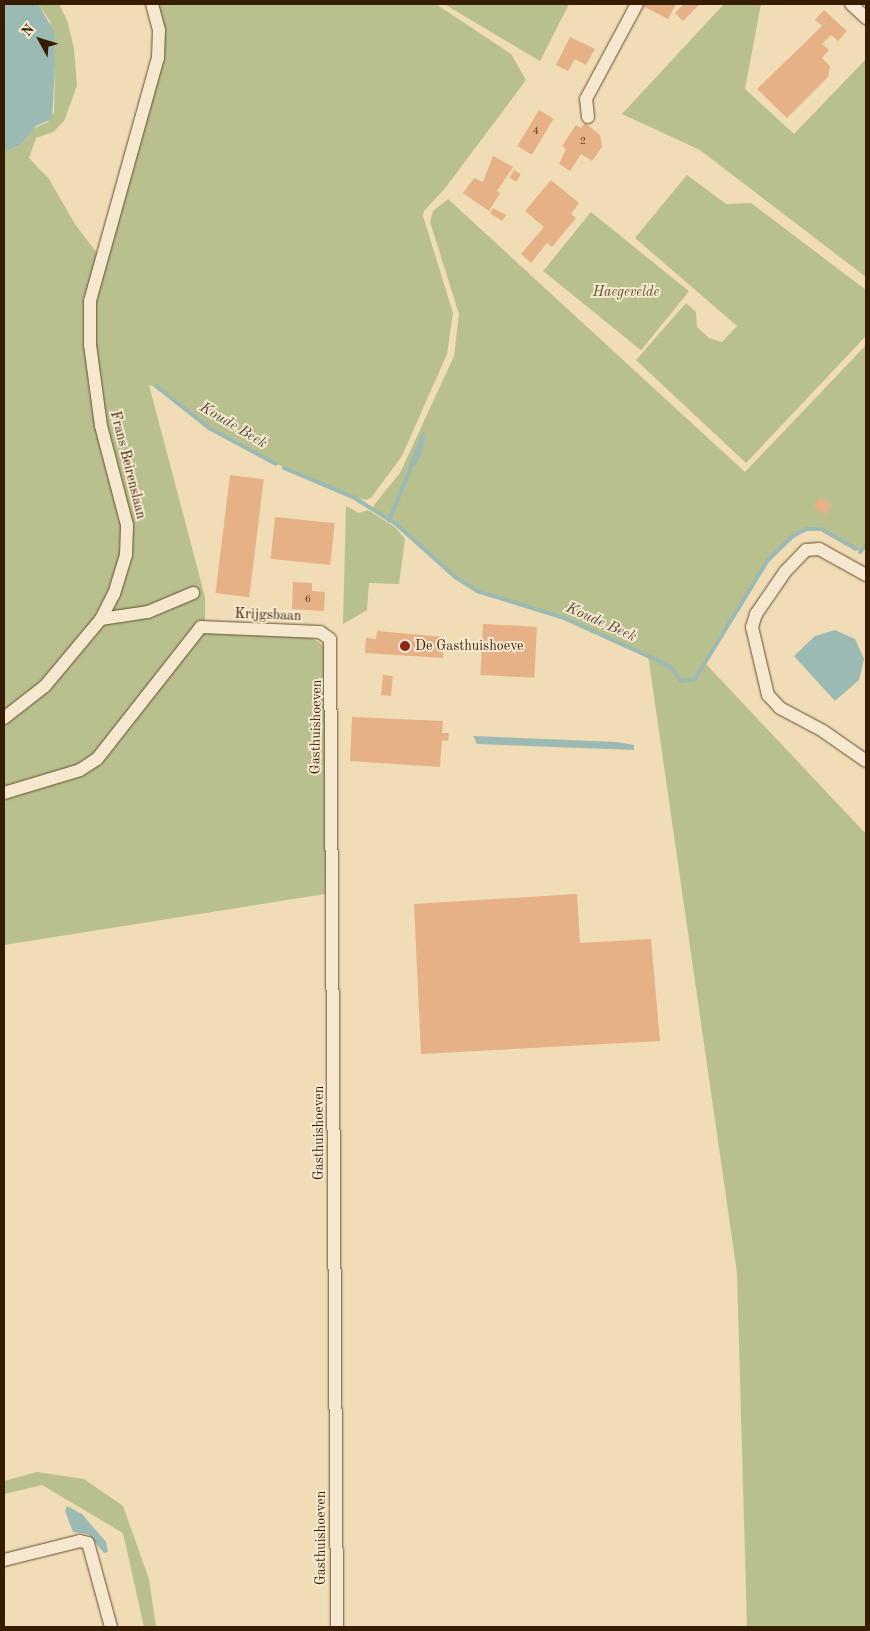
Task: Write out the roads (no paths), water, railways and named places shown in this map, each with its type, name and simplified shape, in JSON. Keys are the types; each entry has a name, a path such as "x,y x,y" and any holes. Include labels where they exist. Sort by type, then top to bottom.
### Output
{"street":[{"name":"Frans Beirenslaan","path":"4,718 45,686 101,619 122,571 128,535 101,426 90,345 90,301 158,58 159,30 152,4"},
{"path":"588,116 586,100 637,4"},
{"path":"851,4 866,18"},
{"path":"864,569 819,549 806,550 785,572 756,614 752,628 768,695 780,708 823,731 866,761"},
{"path":"101,619 148,612 193,593"},
{"name":"Krijgsbaan","path":"4,793 80,770 93,763 201,627 320,632 330,639"},
{"name":"Gasthuishoeven","path":"330,639 337,1627"},
{"path":"4,1560 80,1541 88,1543 111,1627"}],"water":[{"path":"4,4 38,4 54,31 55,66 52,119 36,126 20,145 4,153"},
{"path":"422,432 425,433 425,439 421,455 415,466 407,470"},
{"path":"835,630 855,639 864,659 859,680 835,701 794,656 815,636"},
{"path":"473,736 617,742 634,745 634,750 477,744"},
{"path":"67,1506 82,1514 106,1542 108,1552 104,1553 88,1534 73,1532 65,1511"}],"waterway":[{"name":"Koude Beek","path":"156,386 209,428 276,464"},
{"name":"Koude Beek","path":"284,468 353,497 396,524 455,577 477,591 564,618 670,666 681,681 695,679 768,560 793,536 806,529 821,529 856,549"},
{"path":"389,520 410,470"},
{"path":"860,552 866,545"}],"place":[{"name":"De Gasthuishoeve","path":"405,646"}],"park label":[{"name":"Haegevelde","path":"626,292"}]}
